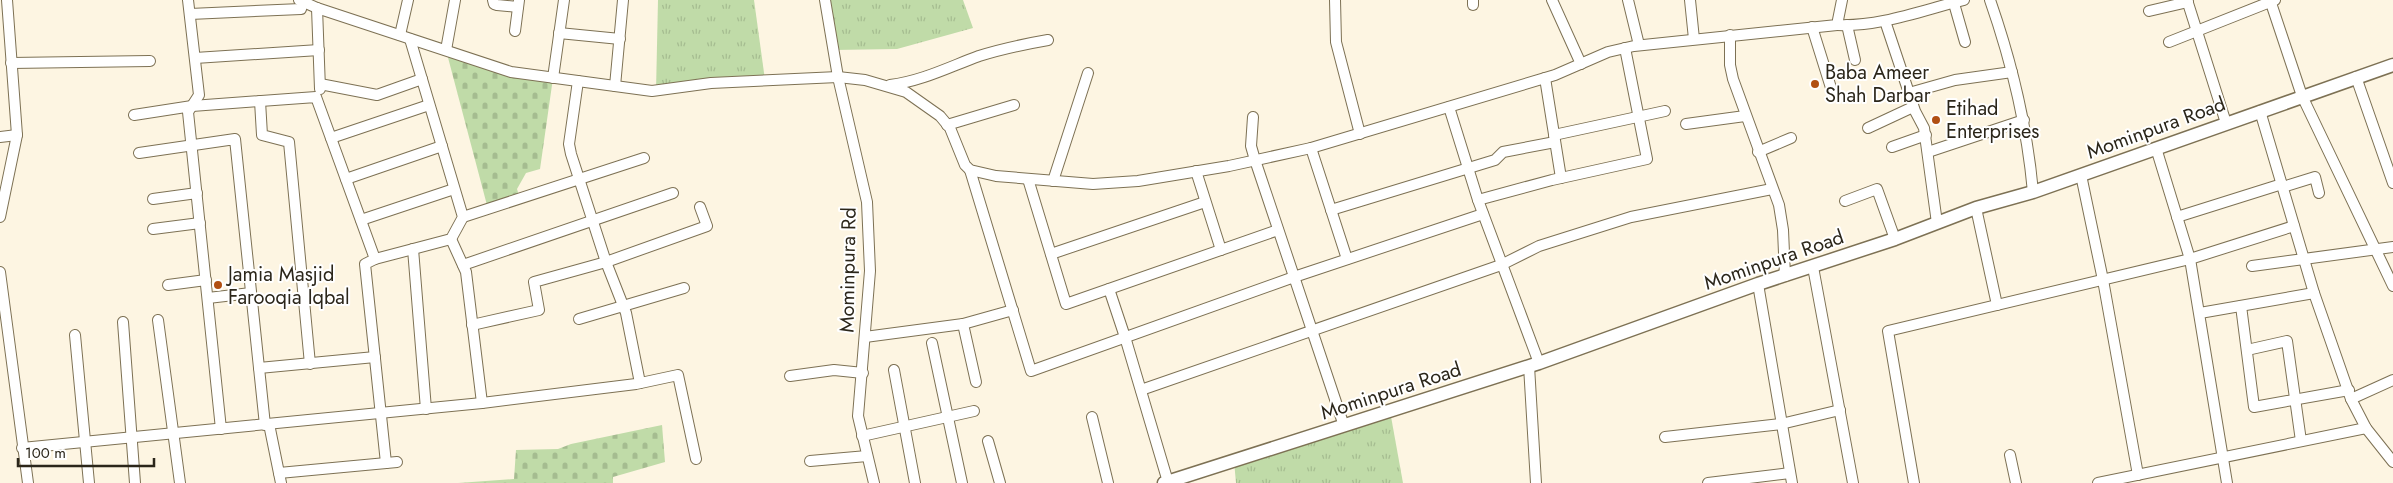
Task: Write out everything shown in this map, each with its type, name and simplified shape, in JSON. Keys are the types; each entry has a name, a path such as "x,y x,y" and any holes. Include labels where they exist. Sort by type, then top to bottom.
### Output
{"main road":[{"name":"Mominpura Road","path":"1166,482 1534,365 1758,284 1895,239 1976,208 2033,192 2356,76 2393,65"}],"street":[{"path":"0,217 17,135 7,0"},
{"path":"188,0 199,95 188,112 221,429"},
{"path":"408,0 405,37 422,79 463,218"},
{"path":"446,50 456,0"},
{"path":"493,0 494,4 497,5 518,4 515,31"},
{"path":"553,78 564,0"},
{"path":"616,86 623,0"},
{"name":"Mominpura Rd","path":"825,0 838,77 867,202 870,271 858,416 874,483"},
{"path":"1335,0 1336,42 1360,134"},
{"path":"1552,0 1581,64"},
{"path":"1628,0 1639,45"},
{"path":"1690,0 1694,39"},
{"path":"1842,0 1842,25 1855,60"},
{"path":"970,170 996,176 1093,184 1138,182 1311,148 1545,78 1608,52 1625,48 1812,27 1860,26 1885,21 1953,1 1964,0"},
{"path":"1990,0 2012,72 2024,120 2033,192"},
{"path":"190,14 301,10 301,1 317,8 511,72 652,91 712,83 838,77 889,86 918,99 940,116 947,124 965,165 970,170 1031,371 1294,277 1483,214"},
{"path":"1953,1 1965,42"},
{"path":"2149,11 2188,1 2226,123"},
{"path":"2169,42 2272,1 2302,96 2393,286"},
{"path":"317,8 320,90 316,97 375,259"},
{"path":"1885,21 1913,107 1926,135 1937,223"},
{"path":"1812,27 1832,91"},
{"path":"559,33 620,39"},
{"path":"1730,35 1730,66 1745,116 1779,205 1783,230 1785,276"},
{"path":"889,86 914,82 1006,48 1048,40"},
{"path":"1478,200 1561,178 1647,159 1625,48"},
{"path":"195,58 319,50"},
{"path":"11,63 150,61"},
{"path":"1909,93 1956,80 2012,72"},
{"path":"1053,181 1088,73"},
{"path":"0,75 12,74"},
{"path":"2356,76 2393,183"},
{"path":"1545,78 1561,178"},
{"path":"320,84 377,94 422,79"},
{"path":"578,81 569,144 578,180 623,306 640,383"},
{"path":"134,115 192,106 316,97"},
{"path":"260,101 262,135 289,142 310,364"},
{"path":"331,138 429,105"},
{"path":"947,124 1014,105"},
{"path":"1449,107 1478,200 1534,365 1536,483"},
{"path":"1868,128 1913,107"},
{"path":"1332,210 1495,160 1503,152 1638,116 1665,111"},
{"path":"2260,111 2314,293 2350,394 2366,428 2392,457"},
{"path":"1686,124 1745,116"},
{"path":"1253,117 1251,146 1255,160 1344,426"},
{"path":"1928,152 2024,120"},
{"path":"0,137 17,135"},
{"path":"1892,147 1926,135"},
{"path":"1758,152 1791,138"},
{"path":"139,152 235,139 259,368 267,424 280,478 397,462"},
{"path":"346,180 442,146"},
{"path":"1311,148 1347,259"},
{"path":"2156,148 2190,259 2227,483"},
{"path":"386,463 365,264 375,259 451,239 463,218 644,158"},
{"path":"1196,172 1221,250"},
{"path":"2081,175 2103,280 2138,475"},
{"path":"2177,217 2315,177 2319,193"},
{"path":"1028,179 1066,304 1278,230"},
{"path":"361,220 454,189"},
{"path":"1141,390 1501,265 1539,246 1631,217 1772,189"},
{"path":"1846,201 1877,189 1895,239"},
{"path":"463,265 673,192"},
{"path":"153,199 197,193"},
{"path":"1051,254 1205,202"},
{"path":"472,325 539,310 534,282 606,262 707,226 700,207"},
{"path":"1976,208 1997,305"},
{"path":"153,229 200,223"},
{"path":"1914,483 1888,332 2190,259 2294,226"},
{"path":"451,239 466,272 482,403"},
{"path":"2252,266 2304,257 2393,246"},
{"path":"413,249 426,409"},
{"path":"1813,267 1853,483"},
{"path":"0,272 28,483"},
{"path":"168,286 206,280"},
{"path":"1708,483 1791,478 1758,284"},
{"path":"578,319 684,288"},
{"path":"1109,289 1141,390 1166,482"},
{"path":"208,298 251,293"},
{"path":"2200,313 2314,293"},
{"path":"2241,306 2254,407 2350,394 2393,380"},
{"path":"865,337 963,324 1012,310"},
{"path":"158,320 175,434 180,483"},
{"path":"123,322 135,483"},
{"path":"963,324 976,382"},
{"path":"75,335 89,483"},
{"path":"2247,350 2287,341 2302,441"},
{"path":"932,343 962,483"},
{"path":"259,368 375,357"},
{"path":"790,376 834,370 863,373"},
{"path":"894,370 903,427 915,483"},
{"path":"22,448 482,403 640,383 678,375 696,459"},
{"path":"1664,437 1781,424 1840,410"},
{"path":"862,436 974,411"},
{"path":"1092,417 1108,483"},
{"path":"2098,483 2366,428"},
{"path":"988,440 1000,483"},
{"path":"2010,455 2016,483"},
{"path":"810,461 867,456"}],"green space":[{"path":"658,0 754,0 765,80 656,91"},
{"path":"825,0 963,0 973,28 897,49 834,50"},
{"path":"446,50 553,78 540,169 526,173 517,189 520,199 488,209"},
{"path":"1390,411 1403,483 1236,483 1234,461"},
{"path":"662,425 665,462 613,477 613,483 458,483 514,479 516,450 558,449 571,444"}],"place":[{"name":"Baba Ameer Shah Darbar","path":"1815,84"},
{"name":"Etihad Enterprises","path":"1936,120"},
{"name":"Jamia Masjid Farooqia Iqbal","path":"218,285"}]}
